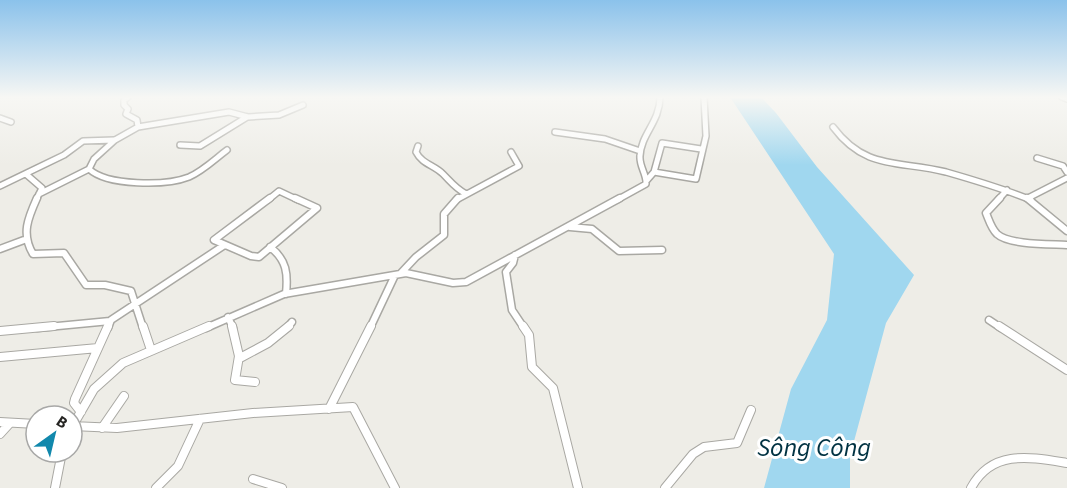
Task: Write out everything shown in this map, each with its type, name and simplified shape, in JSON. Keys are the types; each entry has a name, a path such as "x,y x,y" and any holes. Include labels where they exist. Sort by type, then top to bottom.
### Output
{"street":[{"path":"5,120 11,122"},
{"path":"137,120 138,127"},
{"path":"39,194 89,169 94,159 115,140 138,127 180,120"},
{"path":"180,145 203,145 243,120"},
{"path":"647,180 638,163 640,151 655,120"},
{"path":"654,172 695,180 706,135 705,120"},
{"path":"833,127 846,144 877,160 948,173 1028,198 1067,231"},
{"path":"555,132 605,139 640,151"},
{"path":"0,186 27,175 64,155 82,141 115,140"},
{"path":"84,407 94,389 123,363 286,294 398,274 453,283 466,282 646,184 654,172 662,143 701,149"},
{"path":"418,146 416,152 420,160 442,173 453,186 466,195"},
{"path":"89,169 94,176 119,182 183,179 227,150"},
{"path":"329,409 398,274 444,235 444,213 455,201 519,166 511,152"},
{"path":"1037,158 1062,166 1067,172"},
{"path":"27,175 41,186 26,226 24,240 33,254 64,253 86,285 105,285 131,291 151,350"},
{"path":"1028,198 1067,178"},
{"path":"1007,190 986,213 997,235 1003,239 1067,245"},
{"path":"278,192 283,192 317,208 270,247 256,257 223,246 214,239 278,192"},
{"path":"566,227 588,227 620,251 662,250"},
{"path":"0,249 24,240"},
{"path":"0,331 110,321 136,306 223,246"},
{"path":"270,247 286,263 288,270 286,294"},
{"path":"515,255 506,272 512,310 529,336 532,367 553,388 578,488"},
{"path":"228,318 238,344 240,358 235,380 255,382"},
{"path":"989,320 1067,370"},
{"path":"75,404 110,321"},
{"path":"240,358 252,354 268,340 286,330 292,322"},
{"path":"0,357 98,348"},
{"path":"102,428 124,396"},
{"path":"84,427 133,427 253,413 353,407 395,488"},
{"path":"665,488 693,454 704,447 737,442 751,410"},
{"path":"156,488 178,466 200,419"},
{"path":"0,422 24,424"},
{"path":"0,435 10,423"},
{"path":"971,488 974,478 984,467 994,461 1043,460 1067,463"},
{"path":"55,488 60,464"},
{"path":"253,479 282,488"}],"water":[{"name":"Sông Công","path":"745,120 781,120 817,167 914,275 886,323 850,456 850,488 764,488 791,389 827,320 834,254"}]}
